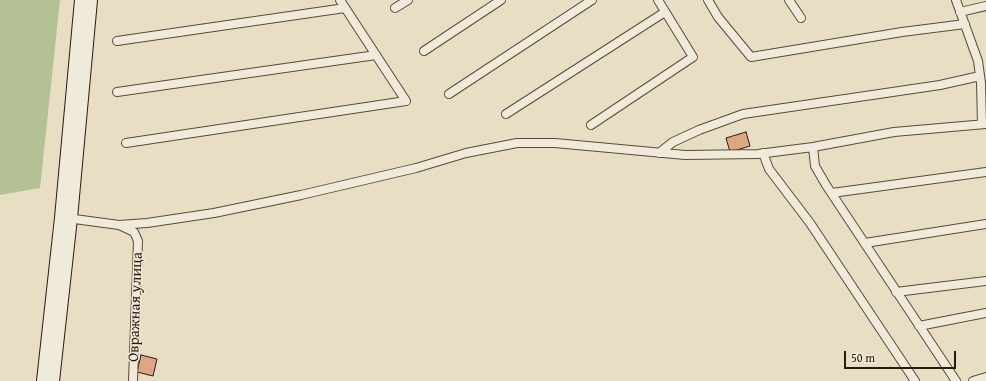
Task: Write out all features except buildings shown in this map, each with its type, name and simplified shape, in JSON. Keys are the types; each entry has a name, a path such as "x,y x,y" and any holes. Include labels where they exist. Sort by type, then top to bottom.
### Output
{"street":[{"path":"48,381 66,218 86,0"}],"lane":[{"path":"126,142 406,101 340,0"},
{"path":"395,8 408,0"},
{"path":"424,51 501,0"},
{"path":"449,94 592,0"},
{"path":"591,125 693,57 658,0"},
{"path":"708,0 718,18 751,57 902,32 965,24"},
{"path":"789,0 801,18"},
{"path":"119,225 147,223 206,214 301,196 416,168 466,153 517,143 555,143 659,153 702,155 763,153 813,147 894,132 984,124 980,76 982,60 965,24 956,0"},
{"path":"960,12 986,6"},
{"path":"117,41 345,8"},
{"path":"506,114 665,12"},
{"path":"117,92 376,55"},
{"path":"659,153 673,142 692,133 743,114 940,85 980,76"},
{"path":"813,147 815,166 896,292 956,381"},
{"path":"763,153 769,169 810,223 915,381"},
{"path":"832,193 986,172"},
{"name":"Овражная улица","path":"66,218 119,225 134,232 138,241 133,381"},
{"path":"865,243 986,224"},
{"path":"896,292 986,281"},
{"path":"919,326 986,313"},
{"path":"973,381 986,376"}],"green space":[{"path":"0,0 60,0 40,188 0,195"}]}
